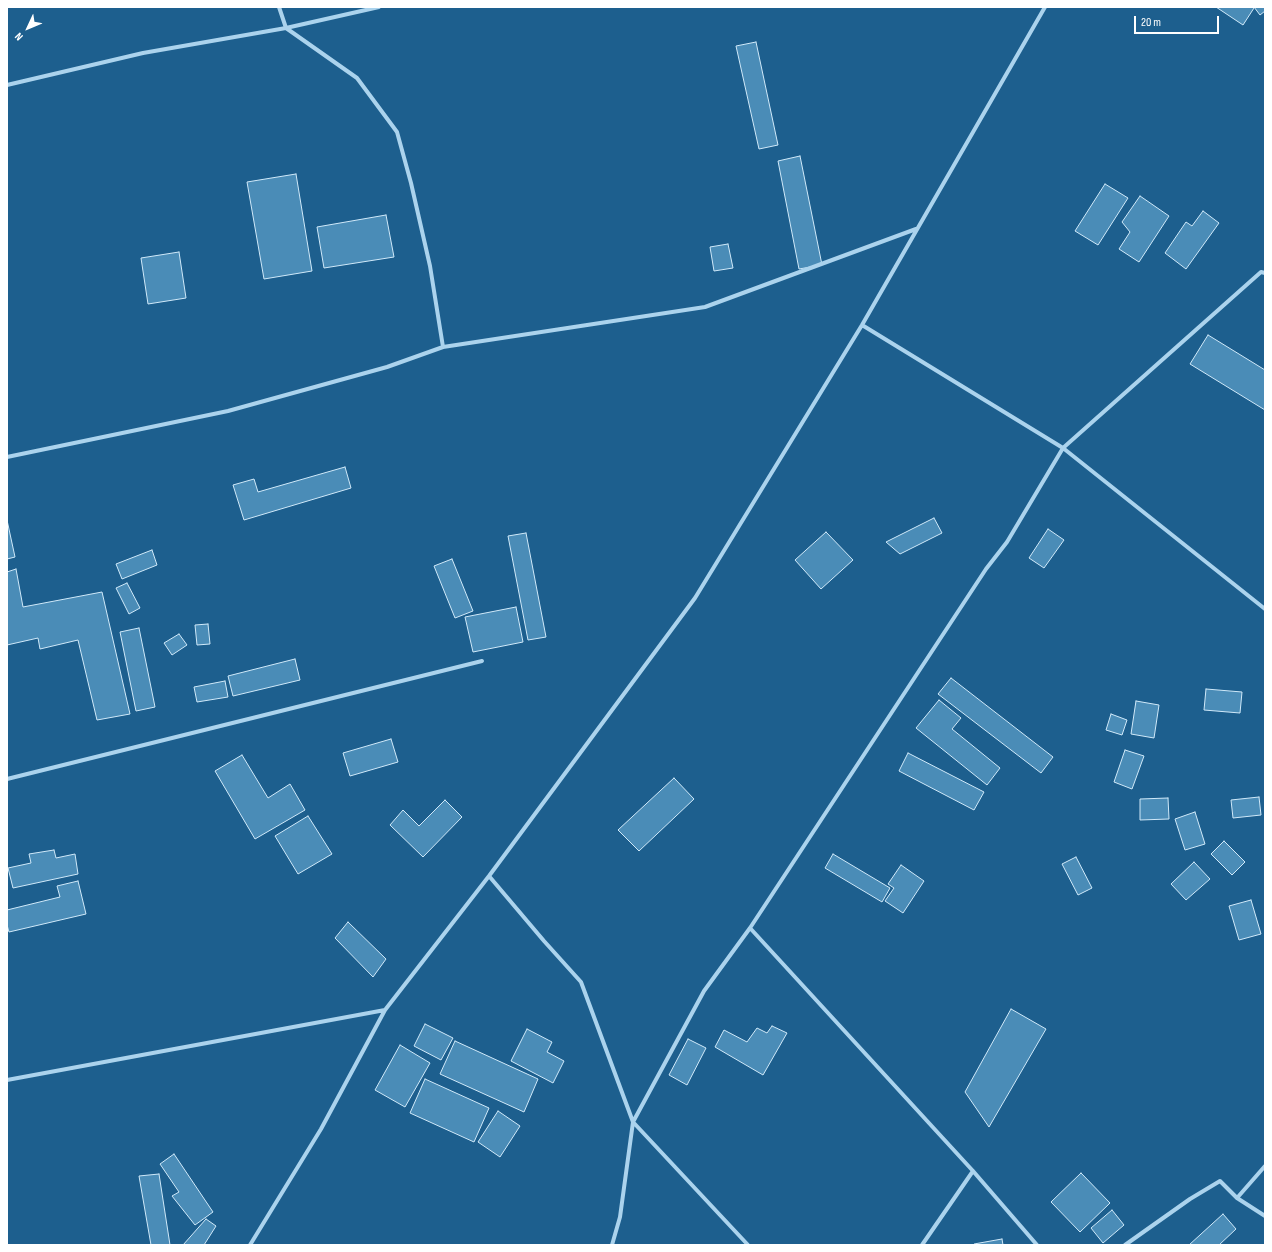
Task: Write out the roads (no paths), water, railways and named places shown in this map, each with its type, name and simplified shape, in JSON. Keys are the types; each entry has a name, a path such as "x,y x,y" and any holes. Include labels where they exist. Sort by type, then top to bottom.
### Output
{"street":[{"path":"279,7 286,28 357,78 397,132 411,183 430,266 443,347"},
{"path":"7,85 143,53 286,28 379,7"},
{"path":"250,1245 321,1129 385,1010 489,876 695,598 862,325 1044,7"},
{"path":"7,457 228,411 387,367 443,347 705,307 916,229"},
{"path":"612,1245 620,1217 633,1122 704,991 750,928 966,599 986,569 1007,542 1063,448 1261,272 1265,273"},
{"path":"862,325 1063,448 1265,609"},
{"path":"7,779 482,661"},
{"path":"489,876 581,982 633,1122 748,1245"},
{"path":"750,928 973,1171 1037,1245"},
{"path":"7,1080 385,1010"},
{"path":"1237,1198 1265,1166"},
{"path":"922,1245 973,1171"},
{"path":"1125,1245 1190,1198 1220,1182 1237,1198 1265,1216"}]}
